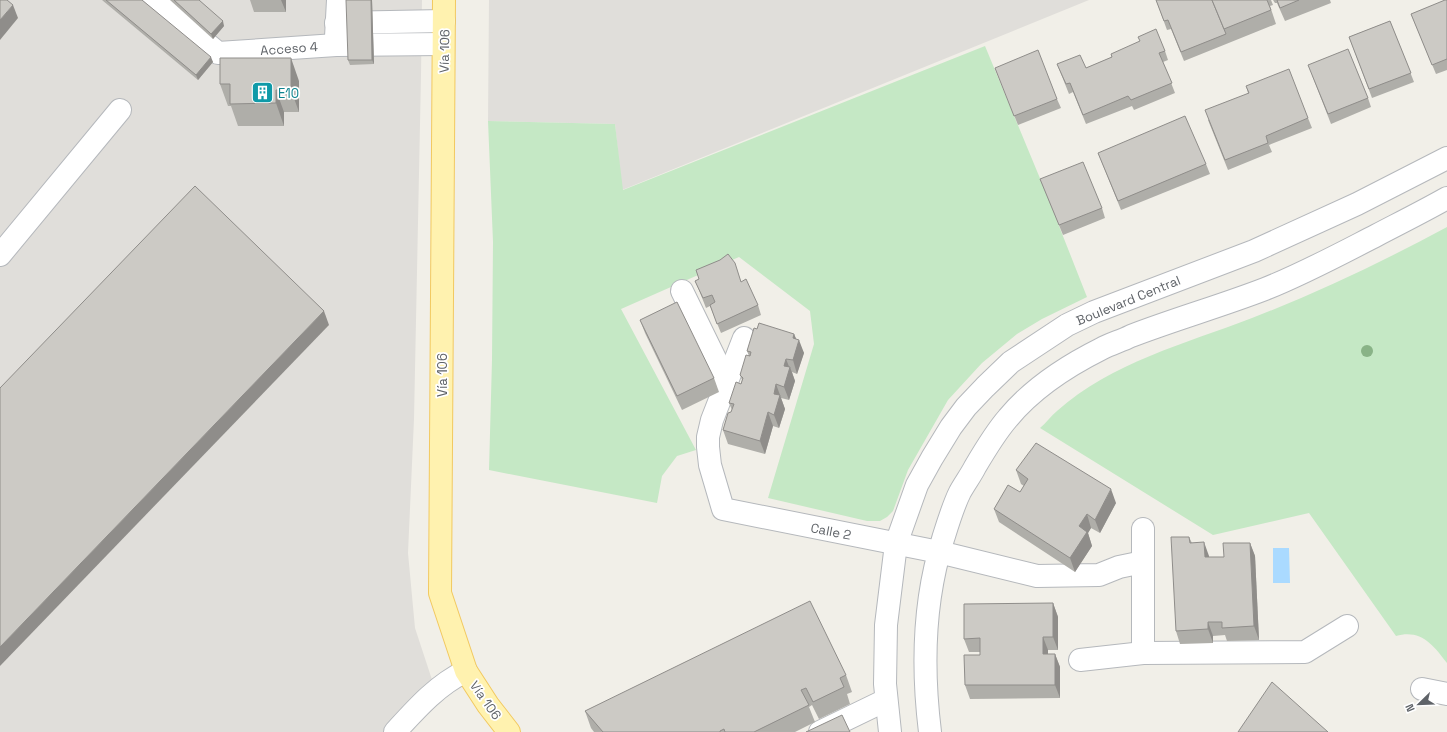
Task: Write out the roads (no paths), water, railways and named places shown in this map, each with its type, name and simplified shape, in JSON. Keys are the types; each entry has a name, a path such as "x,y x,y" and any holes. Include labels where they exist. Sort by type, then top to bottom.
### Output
{"main road":[{"name":"Vía 106","path":"444,0 440,593 466,671 488,705 509,732"}],"street":[{"name":"Acceso 4","path":"154,0 218,53 336,45 444,44"},
{"path":"336,45 338,0"},
{"path":"336,23 444,21"},
{"path":"0,255 120,110"},
{"name":"Boulevard Central","path":"890,732 884,684 886,625 896,544 917,485 951,426 984,387 1011,362 1067,325 1094,312 1273,242 1357,204 1447,158"},
{"path":"930,732 926,690 925,654 927,614 930,590 939,552 960,492 985,450 1008,418 1027,399 1070,366 1102,348 1144,331 1264,289 1301,273 1341,254 1447,198"},
{"path":"682,291 727,383"},
{"path":"727,383 744,338"},
{"name":"Calle 2","path":"727,383 712,420 708,447 710,465 723,509 939,552 1037,576 1099,575 1119,567 1143,562"},
{"path":"1143,529 1143,653"},
{"path":"1080,660 1143,653 1305,652 1347,626"},
{"path":"395,732 415,710 441,686 453,677 466,671"},
{"path":"1422,689 1447,694"},
{"path":"820,732 886,700"}],"water":[{"path":"1273,548 1289,548 1290,583 1273,583"}],"place":[{"name":"E10","path":"263,93"}]}
